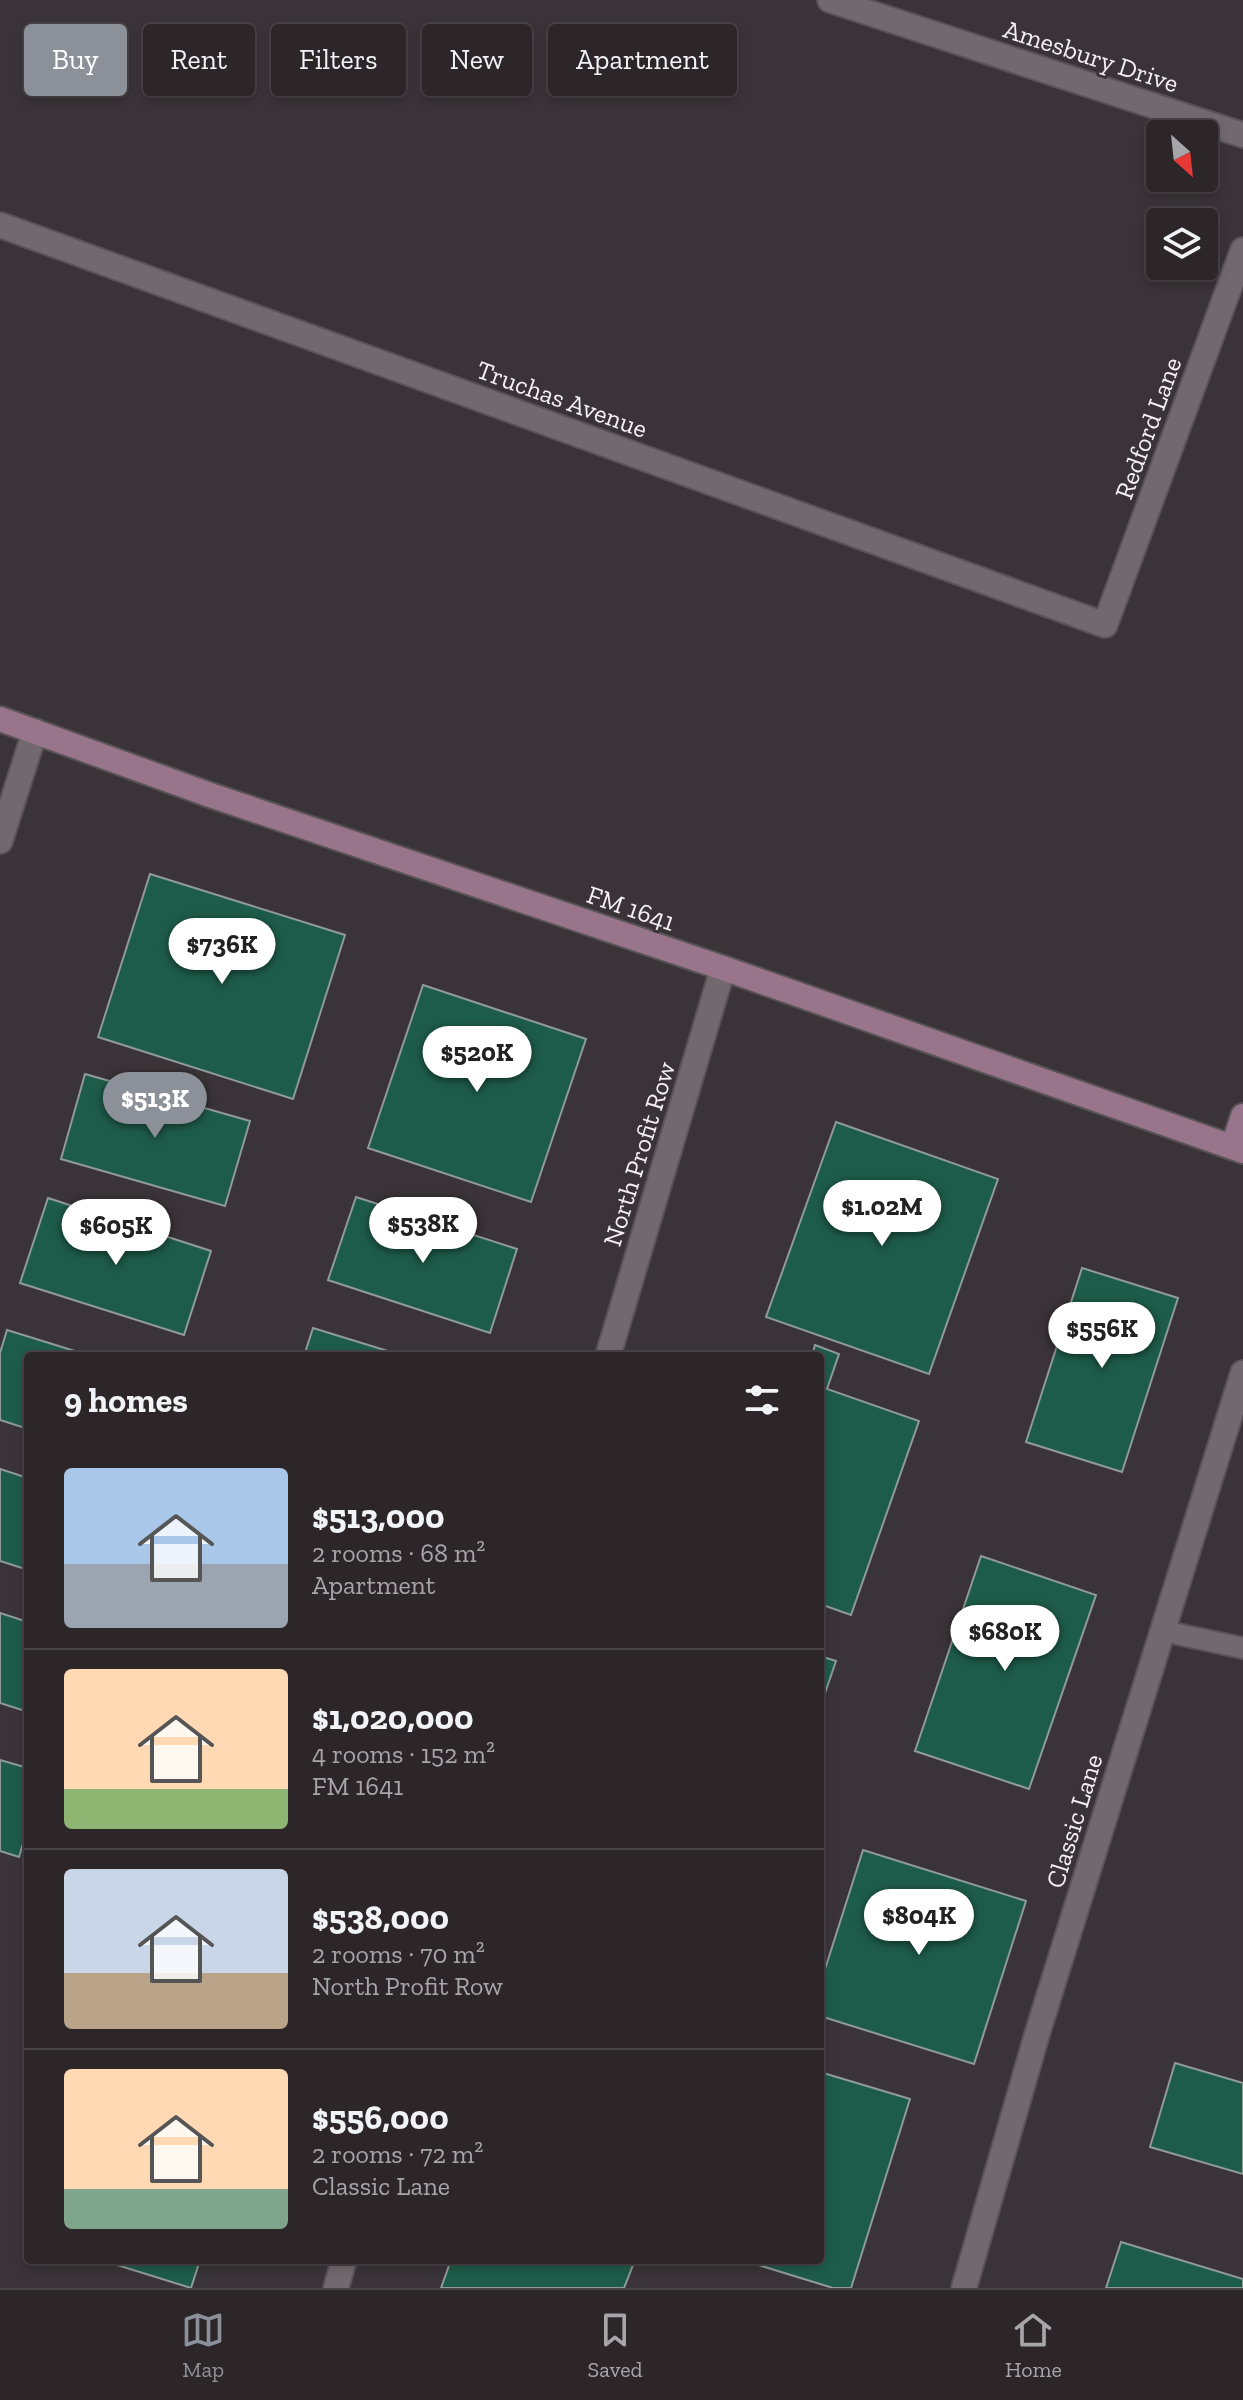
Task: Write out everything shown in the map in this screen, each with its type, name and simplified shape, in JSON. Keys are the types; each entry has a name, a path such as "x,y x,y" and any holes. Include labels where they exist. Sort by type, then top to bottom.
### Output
{"main road":[{"name":"FM 1641","path":"0,719 225,801 723,968 1238,1149"},
{"path":"1238,1149 1243,1116"}],"street":[{"name":"Amesbury Drive","path":"830,0 1243,135"},
{"name":"Truchas Avenue","path":"0,225 1105,625"},
{"name":"Redford Lane","path":"1105,625 1243,250"},
{"path":"0,841 35,731"},
{"name":"North Profit Row","path":"609,1352 723,968"},
{"name":"Classic Lane","path":"964,2288 1038,2031 1243,1373"},
{"path":"336,2288 343,2264"}],"lane":[{"path":"1163,1631 1243,1648"}],"building":[{"path":"150,874 345,935 293,1099 98,1037"},
{"path":"423,985 586,1039 531,1202 368,1148"},
{"path":"85,1074 250,1121 225,1206 61,1159"},
{"path":"836,1122 998,1179 929,1374 766,1317"},
{"path":"356,1197 517,1249 490,1333 328,1280"},
{"path":"48,1198 211,1251 184,1335 20,1283"},
{"path":"1082,1268 1178,1298 1122,1472 1026,1442"},
{"path":"313,1328 391,1352 305,1352"},
{"path":"7,1330 78,1352 24,1352 24,1428 0,1420 0,1353"},
{"path":"815,1345 839,1354 827,1389 919,1421 851,1615 824,1605 824,1352 813,1352"},
{"path":"0,1469 24,1477 24,1569 0,1561"},
{"path":"981,1556 1096,1595 1029,1789 915,1751"},
{"path":"0,1613 24,1621 24,1711 0,1703"},
{"path":"824,1657 836,1661 824,1696"},
{"path":"0,1760 24,1767 24,1840 19,1857 0,1851"},
{"path":"863,1850 1026,1901 974,2064 824,2017 824,1972"},
{"path":"1175,2063 1243,2083 1243,2174 1150,2147"},
{"path":"824,2073 910,2099 851,2288 833,2288 755,2264 824,2264"},
{"path":"1121,2242 1243,2279 1243,2288 1106,2288"},
{"path":"114,2264 199,2264 191,2288"},
{"path":"450,2264 633,2264 624,2288 441,2288"}]}
